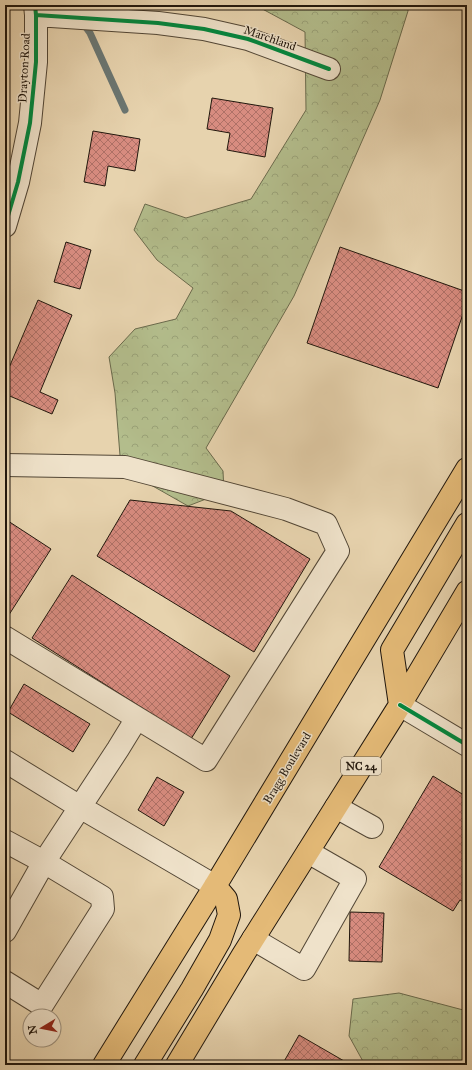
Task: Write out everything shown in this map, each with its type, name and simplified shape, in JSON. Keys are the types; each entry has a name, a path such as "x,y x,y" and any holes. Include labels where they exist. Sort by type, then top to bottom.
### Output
{"main road":[{"name":"Bragg Boulevard","path":"104,1065 216,886 467,469"},
{"path":"400,705 392,650 467,524"},
{"name":"NC 24","path":"177,1065 253,939 400,705 467,592"},
{"path":"145,1065 192,989 220,940 229,915 226,899 216,886"}],"street":[{"name":"Marchland","path":"35,10 204,29 248,39 329,69"},
{"name":"Drayton Road","path":"5,226 18,182 30,123 36,62 35,10"},
{"path":"5,465 125,467 286,509 326,524 338,551 206,760 6,638 5,641"},
{"path":"400,705 467,745"},
{"path":"8,920 137,718"},
{"path":"5,761 80,807 216,886"},
{"path":"336,807 372,827"},
{"path":"5,841 44,862 102,897 103,909 42,1005 5,982"},
{"path":"253,939 304,968 355,880 308,852"}],"green space":[{"path":"255,5 408,5 408,11 380,100 294,296 206,448 223,471 224,492 188,506 121,468 115,393 109,357 135,329 176,319 193,288 157,260 134,230 145,204 186,218 251,199 306,110 305,32"},
{"path":"399,993 467,1011 467,1065 365,1065 349,1036 353,999"}],"building":[{"path":"212,98 273,108 265,157 227,150 230,133 207,129"},
{"path":"93,131 140,139 135,171 108,166 105,186 84,182"},
{"path":"66,242 91,250 80,289 54,282"},
{"path":"340,247 467,292 467,302 438,388 307,343"},
{"path":"38,300 72,315 40,392 58,400 52,414 5,394 5,377"},
{"path":"130,500 231,511 310,559 254,652 97,556"},
{"path":"5,519 51,549 5,621"},
{"path":"72,575 230,676 191,739 32,638"},
{"path":"24,684 90,724 73,752 8,712"},
{"path":"433,776 467,797 467,904 460,900 453,911 379,867"},
{"path":"157,777 184,792 164,826 138,810"},
{"path":"350,912 384,913 382,962 349,961"},
{"path":"299,1035 351,1065 282,1065"}],"waterway":[{"path":"82,22 90,33 125,110"}],"cycle path":[{"path":"5,226 18,182 30,123 36,62 35,5"},
{"path":"36,15 158,23 204,29 248,39 329,69"},
{"path":"400,705 467,745"}]}
